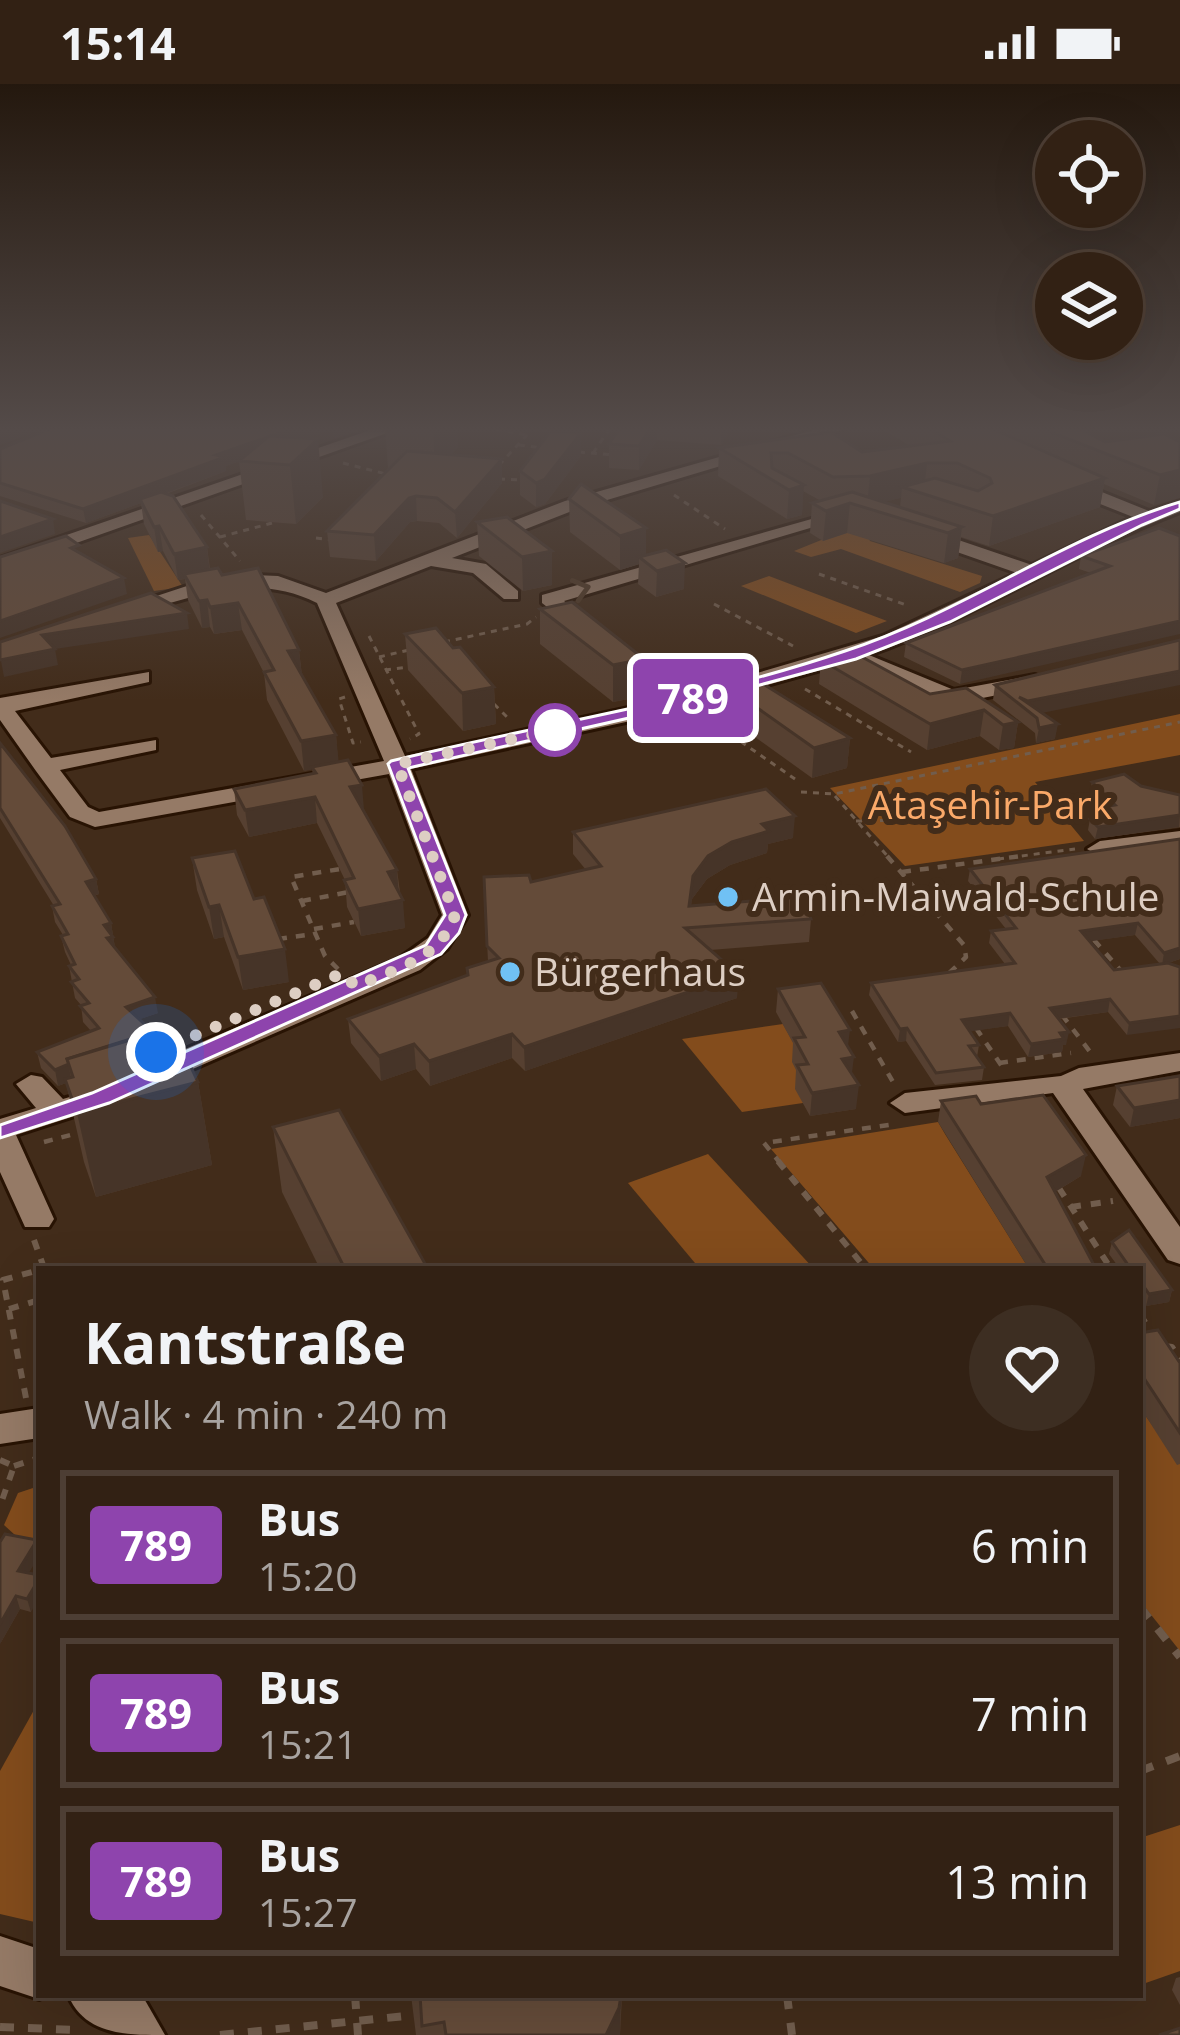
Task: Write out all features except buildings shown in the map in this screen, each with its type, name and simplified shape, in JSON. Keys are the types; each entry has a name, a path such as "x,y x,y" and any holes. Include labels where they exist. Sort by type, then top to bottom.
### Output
{"street":[{"path":"0,565 132,518"},
{"path":"325,600 543,518"},
{"path":"682,701 549,599 799,518"},
{"path":"141,677 1,706 79,812 95,820 355,772 402,756 527,736 778,676 944,619 1142,519 1172,534"},
{"path":"60,525 86,534"},
{"path":"907,528 1037,573"},
{"path":"426,559 479,568 511,595"},
{"path":"37,1219 0,1132 101,1098 434,950 449,933 455,915 402,756 355,685 325,600 294,582 257,580 110,614"},
{"path":"850,655 934,691 962,697 988,716"},
{"path":"962,697 1050,678"},
{"path":"44,766 148,745"},
{"path":"242,794 256,819"},
{"path":"1100,849 1180,839"},
{"path":"901,1113 1016,1088 1049,1083 1067,1086 1106,1072 1180,1062"},
{"path":"31,1084 58,1112"},
{"path":"1067,1086 1069,1097 1180,1252"},
{"path":"0,1961 36,1972"}],"path":[{"path":"201,518 257,580"},
{"path":"709,518 714,521"},
{"path":"220,537 272,523"},
{"path":"316,538 337,540"},
{"path":"819,574 914,608"},
{"path":"714,604 825,662"},
{"path":"438,644 527,624 558,609"},
{"path":"365,627 418,734 405,742 402,756"},
{"path":"386,655 416,649"},
{"path":"355,772 351,767 378,751 374,740 353,743 339,699 355,685 387,670 413,666"},
{"path":"778,676 774,685 805,689 911,752"},
{"path":"682,701 795,779"},
{"path":"492,703 527,736"},
{"path":"801,792 834,794 1180,722"},
{"path":"834,794 964,945 966,957 946,973 947,984"},
{"path":"856,821 913,820"},
{"path":"902,872 1100,849"},
{"path":"340,869 292,877 326,956 355,986"},
{"path":"302,902 350,892"},
{"path":"273,940 354,922"},
{"path":"1083,927 1126,976"},
{"path":"852,1011 901,1113 764,1144 864,1266"},
{"path":"1061,1014 1106,1072"},
{"path":"973,1024 1016,1088"},
{"path":"1058,1187 1109,1266"},
{"path":"1071,1207 1140,1197"},
{"path":"22,1418 3,1280 36,1270"},
{"path":"9,1309 36,1301"},
{"path":"1143,1319 1160,1346 1172,1347 1180,1360"},
{"path":"0,1460 14,1466 36,1459"},
{"path":"0,1506 14,1466"},
{"path":"1143,1611 1180,1657"},
{"path":"1143,1770 1180,1756"},
{"path":"356,1998 358,2035"},
{"path":"787,1998 792,2035"},
{"path":"0,2027 115,2014"},
{"path":"220,2035 415,2015"}],"green space":[{"path":"861,524 870,541 982,576 980,583 960,592 841,549 811,557 794,551"},
{"path":"149,535 183,587 154,591 128,538"},
{"path":"769,576 887,621 856,633 741,586"},
{"name":"Ataşehir-Park","path":"1180,714 1180,755 1035,782 1084,841 905,866 830,788"},
{"path":"783,1024 803,1060 803,1103 742,1112 682,1039"},
{"path":"938,1122 1027,1266 871,1266 771,1149"},
{"path":"708,1154 811,1266 697,1266 628,1183"},
{"path":"1143,1412 1180,1464 1180,1651 1143,1605"},
{"path":"36,1487 36,1554 4,1525 18,1493"},
{"path":"36,1706 36,1922 0,1914 0,1771"},
{"path":"1180,1825 1180,1971 1143,1984 1143,1837"}],"bus line":[{"name":"789","path":"0,1130 101,1098 434,950 449,933 455,915 397,764 682,701 850,655 944,619 1148,518"}],"place":[{"name":"Armin-Maiwald-Schule","path":"728,897"},
{"name":"Bürgerhaus","path":"510,972"}],"route":[{"path":"156,1052 343,973 355,986 434,950 449,933 455,915 397,764 555,730"}]}
